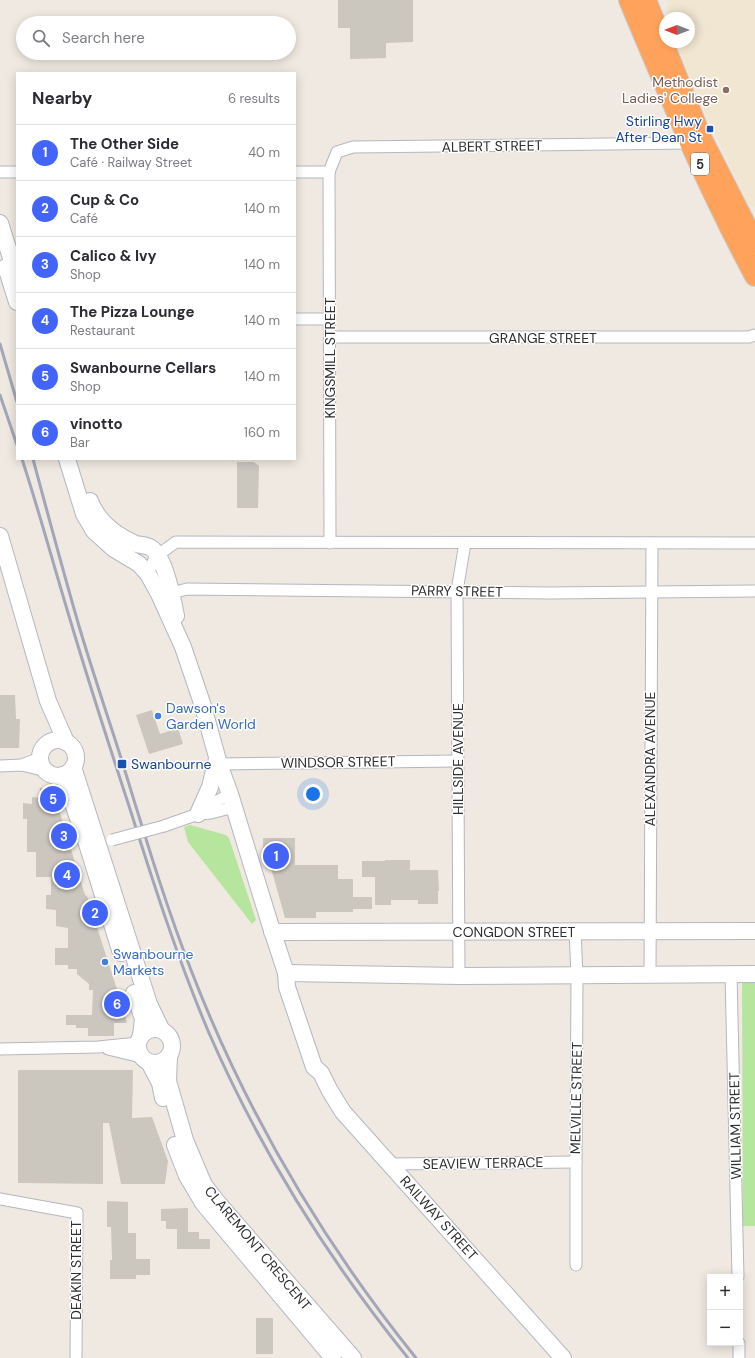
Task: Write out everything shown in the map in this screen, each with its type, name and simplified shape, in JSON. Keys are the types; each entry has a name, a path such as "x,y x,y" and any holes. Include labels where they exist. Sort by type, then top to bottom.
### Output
{"highway":[{"name":"5","path":"629,0 696,141 754,240"},
{"name":"5","path":"646,0 696,141 733,234 755,276"}],"street":[{"name":"ALBERT STREET","path":"329,172 337,152 353,148 696,141"},
{"path":"0,172 16,172"},
{"path":"296,172 329,172"},
{"name":"KINGSMILL STREET","path":"329,172 330,543"},
{"path":"0,223 16,274"},
{"path":"0,248 16,299"},
{"path":"296,319 330,319"},
{"name":"GRANGE STREET","path":"330,337 749,337 755,335"},
{"name":"RAILWAY STREET","path":"67,460 84,514 94,531 114,549 139,564 165,594"},
{"path":"75,460 91,504 99,518 113,532 136,544 154,551"},
{"path":"148,574 155,556 154,548 176,542 755,544"},
{"name":"HILLSIDE AVENUE","path":"459,976 457,591 465,543"},
{"name":"ALEXANDRA AVENUE","path":"650,975 652,543"},
{"path":"1,545 60,741"},
{"name":"RAILWAY STREET","path":"154,551 165,594 202,703 218,761 232,800 272,932 286,973 296,983 323,1062 321,1073 330,1091 343,1112 563,1358"},
{"name":"PARRY STREET","path":"165,594 187,589 549,593 755,590"},
{"path":"60,741 70,745 74,750 76,762 68,771 54,776 43,765 41,752 48,743 60,741"},
{"path":"198,814 212,783 218,761"},
{"name":"WINDSOR STREET","path":"218,761 458,761"},
{"path":"0,766 43,765"},
{"path":"68,771 100,844 149,1004 161,1029 172,1040 172,1051 169,1056 160,1063 154,1063 142,1049 143,1019 100,844"},
{"path":"100,844 164,826 198,814 208,806 232,800"},
{"name":"MELVILLE STREET","path":"575,931 578,975 576,1265"},
{"name":"CONGDON STREET","path":"272,932 755,931"},
{"path":"286,973 459,976 755,974"},
{"name":"WILLIAM STREET","path":"731,974 738,1274"},
{"path":"142,1049 150,1029 161,1029"},
{"path":"0,1049 98,1047 142,1049"},
{"name":"CLAREMONT CRESCENT","path":"142,1049 160,1083 174,1144 187,1176 202,1203 327,1339 353,1358"},
{"name":"CLAREMONT CRESCENT","path":"169,1056 168,1081 185,1140 204,1185 327,1339 333,1358"},
{"name":"SEAVIEW TERRACE","path":"390,1164 576,1162"},
{"name":"DEAKIN STREET","path":"0,1199 77,1213 76,1358"},
{"path":"739,1346 739,1358"}],"shaded area":[{"name":"Methodist Ladies' College","path":"667,0 755,0 755,207 748,204 717,139 678,48 695,48 695,12 668,12"}],"green space":[{"path":"190,825 226,835 229,838 256,920 252,924 188,842 184,827"},
{"path":"742,982 755,982 755,1226 743,1226"}],"building":[{"path":"338,0 413,0 413,42 386,43 386,58 350,59 350,28 338,28"},
{"path":"237,462 254,462 259,466 258,508 237,508"},
{"path":"0,695 15,695 16,719 20,719 19,748 0,748"},
{"path":"152,710 160,734 178,728 183,744 149,754 136,715"},
{"path":"40,788 51,788 53,791 85,895 87,896 120,999 127,1023 114,1023 114,1036 88,1036 88,1028 76,1028 76,1025 66,1025 66,1015 92,1015 93,990 89,990 89,984 77,974 77,969 68,969 68,965 55,965 55,948 68,948 68,928 56,926 56,910 46,909 46,895 51,895 51,877 36,877 36,852 27,852 27,819 23,819 23,803 32,804 32,797 40,798"},
{"path":"263,838 295,838 295,865 338,865 338,879 353,879 353,897 372,897 372,909 353,909 353,912 316,912 316,918 285,918 266,850 263,850"},
{"path":"410,860 410,870 438,870 438,904 418,904 418,900 391,900 391,905 375,905 375,877 362,877 362,861"},
{"path":"18,1070 133,1070 132,1118 152,1117 168,1161 165,1184 121,1184 109,1123 103,1123 103,1184 18,1183"},
{"path":"107,1201 128,1202 128,1233 136,1233 136,1259 150,1259 150,1275 136,1275 136,1279 110,1279 110,1260 112,1260 111,1227 107,1227"},
{"path":"188,1208 188,1232 199,1232 199,1239 210,1239 210,1249 177,1249 177,1229 166,1229 166,1221 161,1221 161,1209"},
{"path":"256,1318 273,1318 273,1354 256,1354"}],"railway":[{"path":"0,344 16,399"},
{"path":"0,395 16,442"},
{"path":"22,460 106,737 148,866 177,950 209,1033 250,1119 273,1161 323,1243 350,1282 408,1358"},
{"path":"33,460 79,626 154,865 181,944 212,1022 261,1123 288,1173 349,1268 416,1358"}],"place":[{"name":"Methodist Ladies' College","path":"726,90"},
{"name":"Stirling Hwy After Dean St","path":"710,129"},
{"name":"Dawson's Garden World","path":"158,716"},
{"name":"Swanbourne","path":"122,764"},
{"name":"Swanbourne Cellars","path":"53,799"},
{"name":"Calico & Ivy","path":"64,836"},
{"name":"The Other Side","path":"276,856"},
{"name":"The Pizza Lounge","path":"67,875"},
{"name":"Cup & Co","path":"95,913"},
{"name":"Swanbourne Markets","path":"105,962"},
{"name":"vinotto","path":"117,1004"}]}
